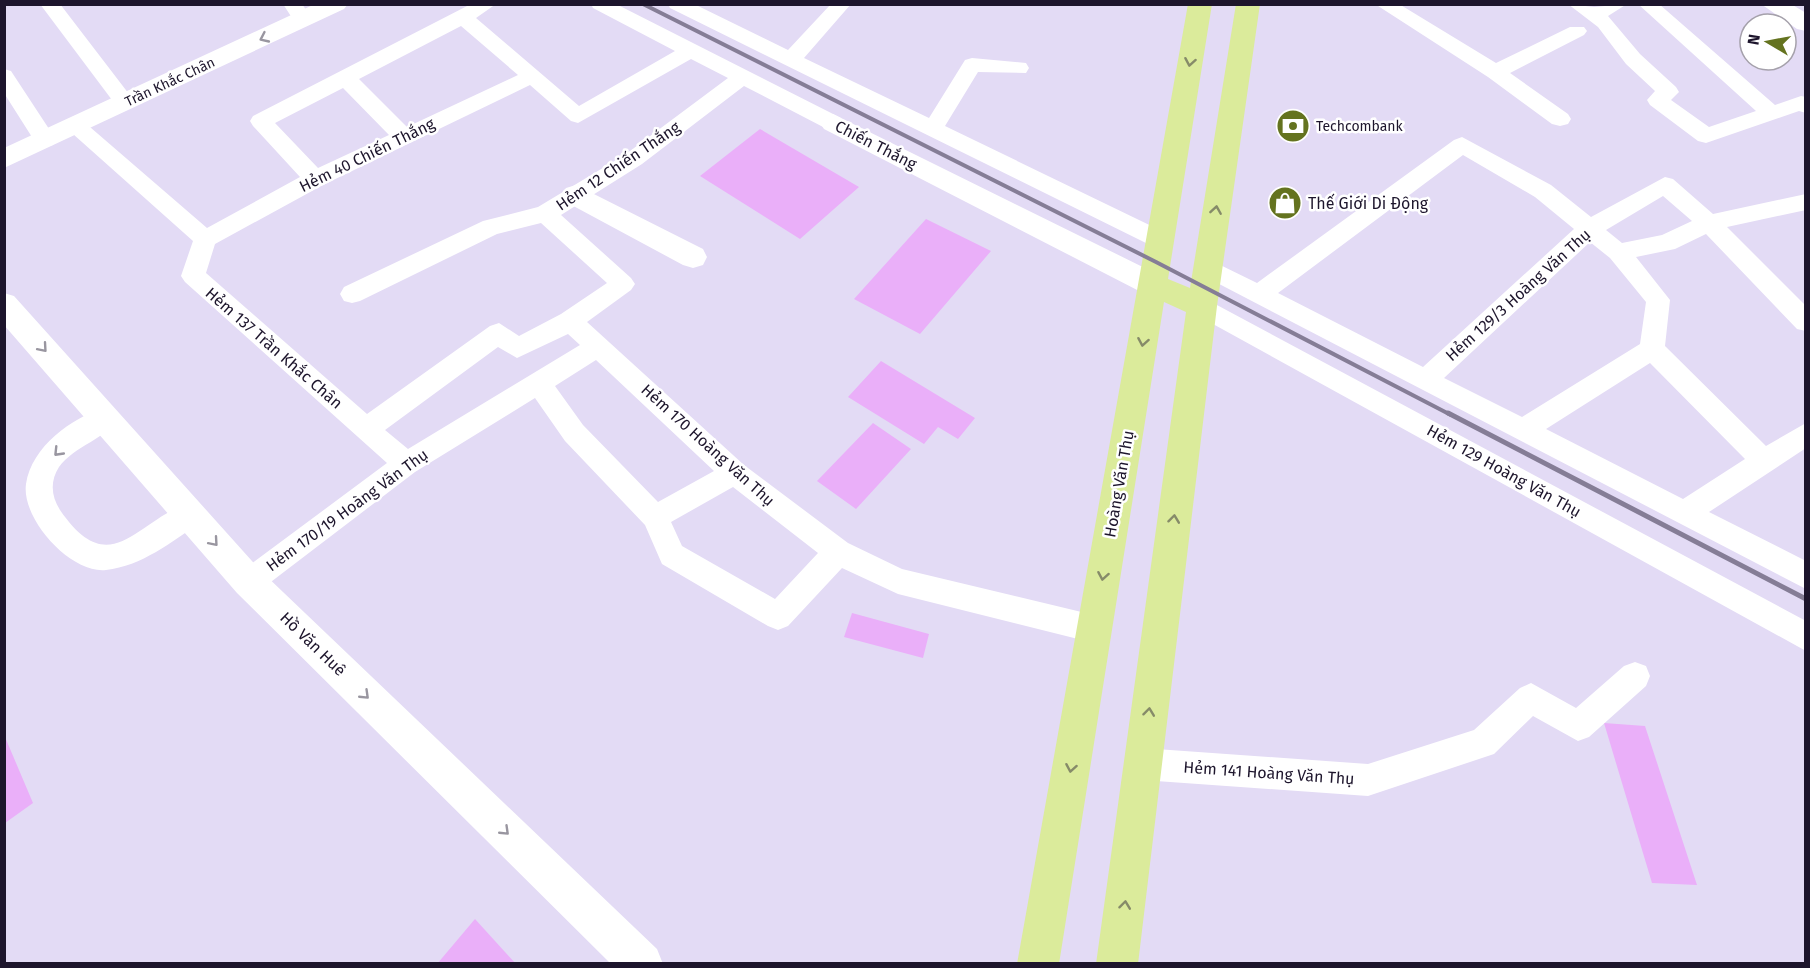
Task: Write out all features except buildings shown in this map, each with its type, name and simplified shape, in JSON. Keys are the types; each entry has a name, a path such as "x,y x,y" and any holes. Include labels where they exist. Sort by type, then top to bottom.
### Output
{"main road":[{"name":"Hoàng Văn Thụ","path":"1038,963 1200,4"},
{"path":"1117,963 1202,306 1248,4"},
{"path":"1160,240 1208,268"},
{"path":"1153,285 1202,306"}],"street":[{"name":"Trần Khắc Chân","path":"4,159 125,103 298,12 336,4"},
{"path":"1773,4 1806,24"},
{"name":"Chiến Thắng","path":"833,123 1153,285"},
{"path":"576,195 693,257"},
{"name":"Hồ Văn Huê","path":"8,312 105,417 249,582 642,963"}],"lane":[{"path":"315,179 261,121 487,4"},
{"name":"Chiến Thắng","path":"600,4 833,123"},
{"path":"677,4 1160,240"},
{"path":"790,60 842,4"},
{"path":"1384,4 1495,72 1560,119"},
{"path":"1585,10 1618,4"},
{"path":"1647,4 1771,113"},
{"path":"56,6 125,103"},
{"path":"1585,10 1605,23 1633,59 1670,92 1657,100 1706,136 1801,103 1806,106"},
{"path":"463,17 578,116 691,51"},
{"path":"1495,72 1577,31"},
{"path":"933,129 972,65 1019,68"},
{"path":"4,75 45,140"},
{"name":"Hẻm 40 Chiến Thắng","path":"205,239 315,179 532,76"},
{"name":"Hẻm 12 Chiến Thắng","path":"352,294 491,227 545,214 634,159 743,77"},
{"path":"345,78 404,137"},
{"path":"75,126 205,239"},
{"path":"1259,294 1462,145 1542,191 1618,252 1658,300 1652,349"},
{"name":"Hẻm 129/3 Hoàng Văn Thụ","path":"1425,380 1589,229 1665,185 1709,223"},
{"path":"1618,252 1667,243 1709,223 1806,202"},
{"path":"366,429 499,333 517,348 570,321 623,284 545,214"},
{"path":"1709,223 1806,322"},
{"name":"Hẻm 137 Trần Khắc Chân","path":"205,239 193,276 406,464"},
{"path":"1208,268 1806,576"},
{"name":"Hẻm 129 Hoàng Văn Thụ","path":"1202,306 1806,637"},
{"name":"Hẻm 170 Hoàng Văn Thụ","path":"570,321 735,473 838,552 898,581 1094,629"},
{"name":"Hẻm 170/19 Hoàng Văn Thụ","path":"249,582 406,464 599,346"},
{"path":"1523,430 1652,349"},
{"path":"1652,349 1763,460"},
{"path":"539,383 574,433 655,517 672,555 778,616 838,552"},
{"path":"105,417 59,448 45,466 40,481 39,494 49,515 74,544 88,556 106,558 120,556 135,550 190,514"},
{"path":"1685,513 1806,434"},
{"path":"655,517 735,473"},
{"name":"Hẻm 141 Hoàng Văn Thụ","path":"1142,764 1368,780 1483,742 1531,698 1578,726 1635,676"}],"railway":[{"path":"643,4 1156,262 1451,415"},
{"path":"1448,413 1806,599"}],"place":[{"name":"Techcombank","path":"1293,126"},
{"name":"Thế Giới Di Động","path":"1285,203"}]}
